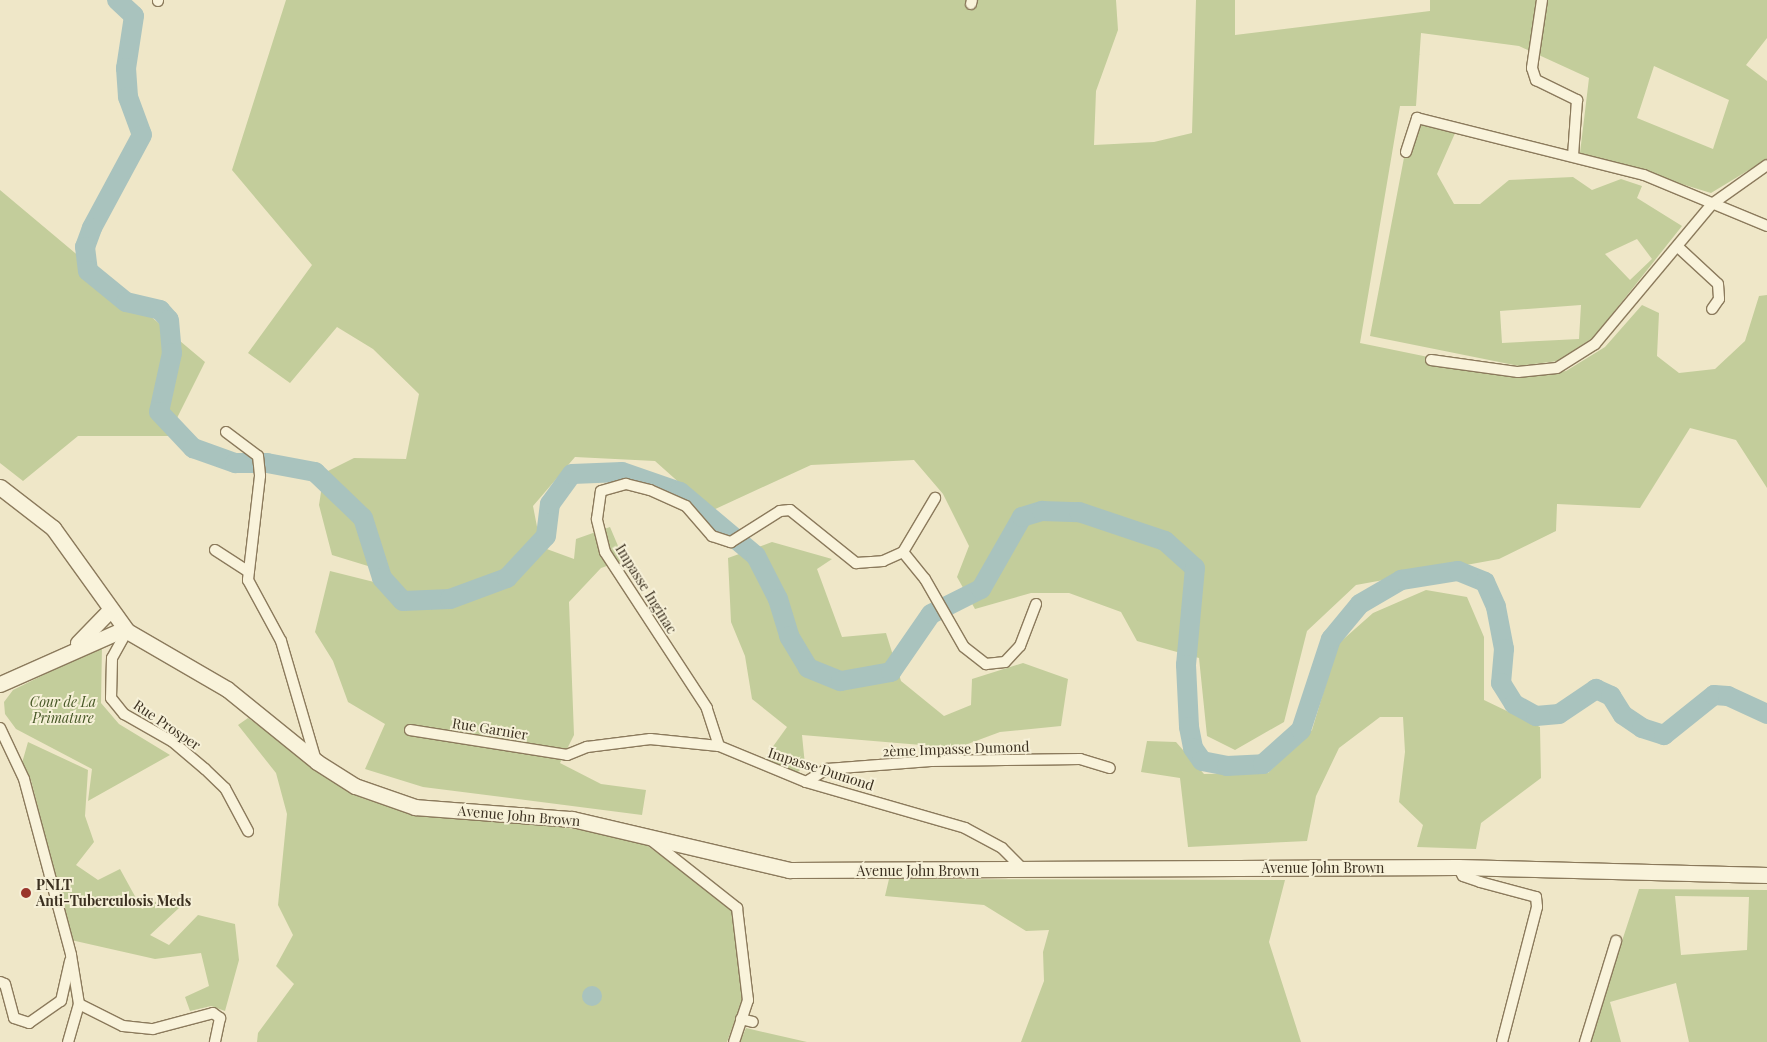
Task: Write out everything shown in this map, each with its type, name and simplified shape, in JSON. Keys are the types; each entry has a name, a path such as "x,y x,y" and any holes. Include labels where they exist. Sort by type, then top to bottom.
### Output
{"main road":[{"path":"0,488 53,528 109,611 125,630 74,648 0,684"},
{"path":"74,648 109,611"},
{"name":"Avenue John Brown","path":"125,630 227,688 317,762 355,786 415,807 572,818 789,870 1458,867 1767,875"}],"street":[{"path":"1542,0 1532,68 1536,80 1577,100 1573,156"},
{"path":"1406,152 1417,118 1644,174 1767,226"},
{"path":"1431,360 1518,372 1557,368 1595,344 1712,204 1767,166"},
{"path":"1678,247 1718,284 1719,299 1712,309"},
{"path":"226,432 258,456 260,476 249,572 252,594 281,641 317,762"},
{"name":"Impasse Inginac","path":"719,746 707,708 604,552 596,503 601,491 611,485 650,490 686,506 712,536 731,542 744,536 780,511 790,510 856,563 883,561 903,552"},
{"path":"936,498 903,552 935,598 964,647 995,667 1020,646 1036,604"},
{"path":"215,550 249,572"},
{"name":"Rue Prosper","path":"125,630 112,658 111,698 124,714 173,742 225,788 248,831"},
{"path":"0,728 24,779 71,955 79,1004 68,1042"},
{"name":"Rue Garnier","path":"410,730 567,755"},
{"name":"Impasse Dumond","path":"567,755 587,747 650,739 719,746 806,782 965,828 1002,848 1024,870"},
{"name":"2ème Impasse Dumond","path":"806,782 827,769 931,761 1080,759 1110,768"},
{"path":"644,835 737,908 748,1000 734,1042"},
{"path":"1458,867 1463,876 1536,897 1537,907 1502,1042"},
{"path":"1585,1042 1616,940"},
{"path":"0,982 5,984 14,1018 29,1022 61,1001 71,955"},
{"path":"79,1004 123,1026 153,1028 213,1013 220,1018 215,1042"},
{"path":"741,1019 753,1022"}],"green space":[{"path":"286,0 1116,0 1118,30 1096,91 1094,145 1154,142 1192,133 1196,0 1235,0 1235,35 1430,11 1430,0 1767,0 1767,38 1746,65 1767,81 1767,159 1711,193 1580,153 1589,78 1519,46 1421,33 1416,106 1400,106 1360,343 1521,376 1566,371 1605,347 1642,305 1659,313 1657,356 1679,373 1715,369 1745,341 1759,296 1767,295 1767,488 1736,440 1690,428 1640,508 1557,504 1556,531 1499,559 1356,585 1307,631 1284,722 1235,750 1207,736 1199,658 1137,641 1121,612 1069,593 1031,593 975,609 957,577 969,546 943,494 914,460 811,465 711,511 655,461 575,457 533,506 539,537 504,575 450,593 406,594 381,570 332,555 319,505 324,473 354,458 406,459 419,394 373,349 337,327 290,383 248,353 312,265 232,170","holes":["1654,66 1729,100 1713,149 1637,118"]},
{"path":"1411,121 1456,131 1437,174 1454,204 1480,204 1509,180 1573,177 1592,190 1621,179 1642,186 1637,198 1682,226 1594,337 1558,361 1519,366 1370,336","holes":["1637,239 1652,259 1630,280 1605,254","1581,305 1579,339 1502,343 1500,311"]},
{"path":"0,190 205,362 168,436 78,436 23,481 0,463"},
{"path":"610,527 624,560 601,568 569,602 574,735 560,763 601,784 646,790 642,815 423,787 365,769 385,724 348,702 333,661 315,632 330,571 378,583 399,604 453,603 515,578 544,548 574,559 576,539"},
{"path":"772,542 832,559 817,569 842,637 886,633 901,681 944,716 971,705 972,679 1023,663 1068,679 1061,726 1000,732 957,748 802,735 805,765 797,773 764,759 787,727 752,699 745,656 731,622 728,558"},
{"path":"1426,590 1467,597 1484,637 1484,700 1540,727 1541,778 1481,823 1476,849 1417,847 1423,825 1399,802 1405,752 1403,717 1380,717 1339,748 1316,796 1307,841 1188,847 1180,778 1141,772 1147,741 1176,742 1204,774 1268,773 1312,730 1338,644 1373,613"},
{"name":"Cour de La Primature","path":"102,646 101,703 119,724 170,755 88,801 92,769 16,729 5,714 4,702 13,690"},
{"path":"248,718 362,798 409,813 511,819 638,839 735,909 742,1001 727,1042 257,1042 258,1033 294,984 276,966 293,935 278,905 287,814 276,773 238,725"},
{"path":"28,742 88,770 85,816 94,842 76,865 98,880 120,869 142,909 170,894 179,908 150,935 169,945 198,915 235,924 239,960 225,1011 211,1006 190,1011 185,997 209,986 201,953 155,959 71,940 31,780 22,763"},
{"path":"889,879 1285,880 1269,942 1301,1042 1021,1042 1044,981 1043,952 1049,930 1026,931 984,905 885,896"},
{"path":"1639,889 1767,890 1767,1042 1689,1042 1676,983 1610,1002 1621,1042 1589,1042","holes":["1675,896 1749,897 1747,950 1681,955"]},
{"path":"746,1028 807,1042 740,1042"}],"water":[{"path":"592,986 599,989 602,996 599,1003 592,1006 585,1003 582,996 585,989"}],"waterway":[{"path":"117,0 134,16 126,68 128,97 142,135 92,228 85,247 88,271 126,302 160,310 169,320 172,353 159,412 193,448 235,463 267,463 315,472 363,518 382,578 403,601 450,599 507,578 546,536 550,504 572,474 622,472 680,492 756,556 778,599 789,636 808,668 841,681 891,672 931,614 981,589 1022,517 1042,511 1079,512 1165,541 1195,568 1186,665 1189,727 1193,748 1202,761 1227,766 1263,764 1301,730 1331,639 1360,604 1401,580 1458,571 1485,582 1496,607 1504,649 1501,683 1514,704 1536,716 1559,714 1596,689 1611,696 1623,715 1642,728 1664,735 1714,695 1728,696 1767,714"}],"place":[{"name":"PNLT Anti-Tuberculosis Meds","path":"26,893"}]}
